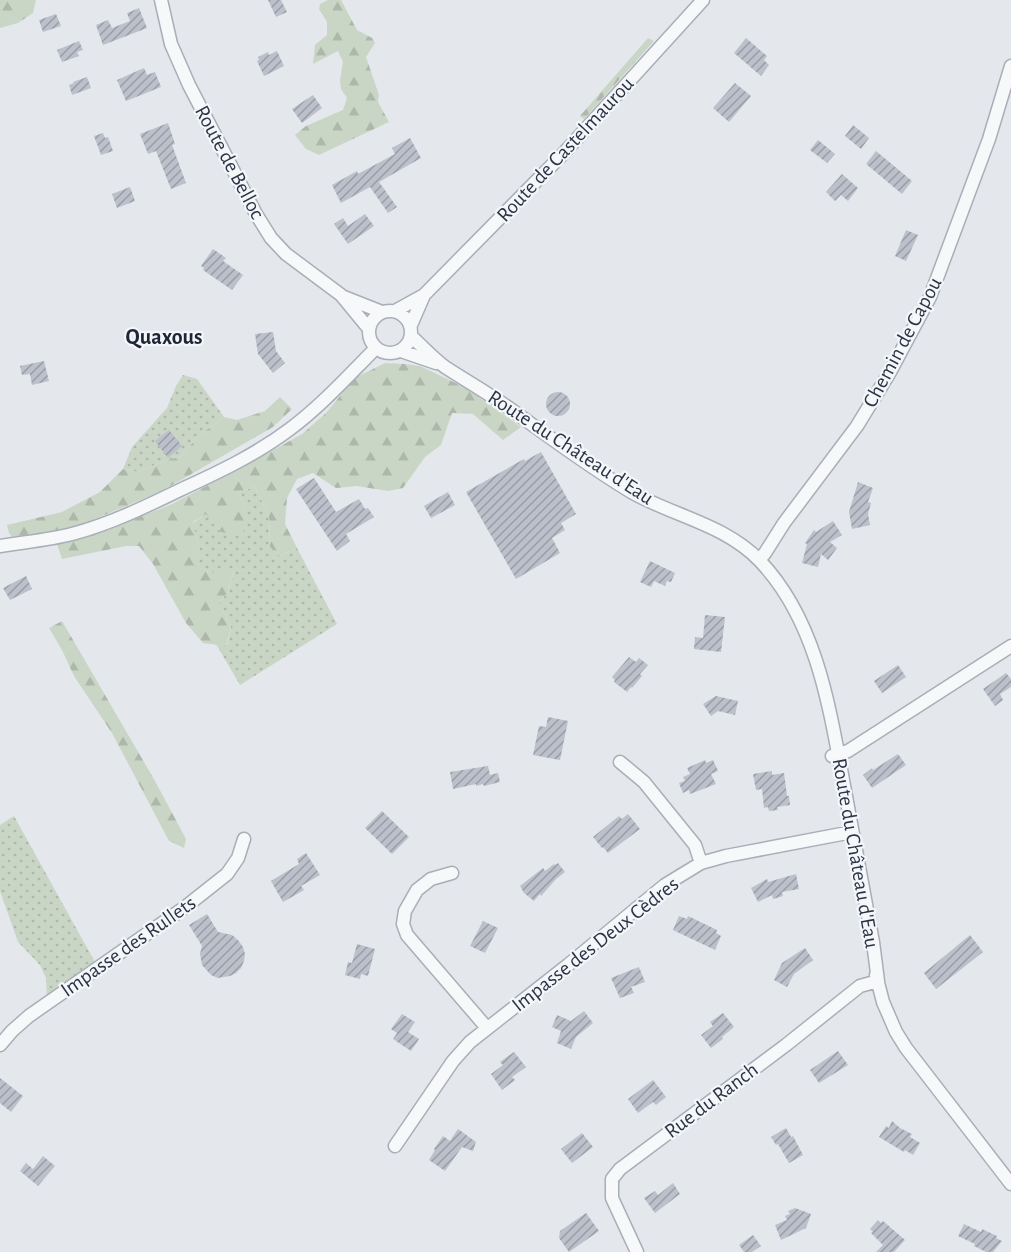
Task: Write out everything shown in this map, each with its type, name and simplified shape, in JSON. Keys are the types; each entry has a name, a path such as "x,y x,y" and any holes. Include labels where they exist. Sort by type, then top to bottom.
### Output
{"street":[{"name":"Route de Belloc","path":"161,0 171,44 189,85 256,214 271,238 286,254 341,295 369,329 369,336 376,348"},
{"name":"Route de Castelmaurou","path":"395,311 424,295 562,155 703,0"},
{"name":"Chemin de Capou","path":"759,560 857,426 890,372 930,297 989,139 1011,66"},
{"name":"Route de Belloc","path":"341,295 382,312 395,311"},
{"name":"Route de Castelmaurou","path":"411,331 424,295"},
{"path":"0,546 71,534 102,524 210,477 255,452 289,430 314,409 376,348 392,353 406,347 411,331 405,316 395,311"},
{"path":"369,329 373,319 382,312"},
{"name":"Route du Château d'Eau","path":"411,331 443,365"},
{"name":"Route du Château d'Eau","path":"400,351 443,365 633,493 711,528 746,549 759,560 783,590 806,631 826,694 849,833 873,942 878,981 886,1009 906,1048 1011,1184"},
{"path":"835,755 848,751 1011,646"},
{"path":"620,762 644,782 695,844 701,863"},
{"name":"Impasse des Deux Cèdres","path":"395,1146 453,1060 470,1042 568,966 665,885 701,863 726,856 849,833"},
{"name":"Impasse des Rullets","path":"0,1045 29,1016 184,908 227,874 237,858 244,839"},
{"path":"453,873 431,879 417,890 405,910 403,924 407,935 487,1028"},
{"name":"Rue du Ranch","path":"637,1252 612,1198 612,1179 620,1169 786,1045 860,986 878,981"}],"green space":[{"path":"0,0 36,0 33,13 18,23 0,28"},
{"path":"328,0 341,0 357,30 372,38 375,43 366,57 379,95 378,102 389,122 319,155 306,149 295,135 306,126 343,110 347,98 341,89 343,62 338,51 313,64 315,45 327,35 327,22 319,9 320,4"},
{"path":"648,38 654,41 584,119 580,116"},
{"path":"385,363 420,366 466,388 521,427 503,440 473,414 452,413 441,445 425,457 403,488 388,491 357,486 336,488 313,473 297,479 287,498 285,524 297,548 280,556 270,547 269,516 255,487 239,492 246,510 243,536 221,532 206,514 193,522 199,549 195,566 211,573 234,570 228,592 219,603 231,627 226,646 203,643 186,623 153,564 139,546 126,546 62,559 57,544 116,526 170,505 302,434 326,413 355,378"},
{"path":"183,375 197,379 224,417 197,437 182,456 137,472 123,469 132,447 167,408"},
{"path":"280,397 292,409 273,427 162,491 76,527 12,537 9,533 7,525 62,512 100,492 123,469 137,472 182,456 197,437 224,417 237,420 265,411"},
{"path":"255,487 269,516 270,547 280,556 297,548 337,624 240,685 216,644 227,645 231,627 219,603 228,592 234,571 211,573 194,566 199,549 193,523 206,514 221,532 246,510 239,492"},
{"path":"62,621 155,781 186,839 184,848 169,841 112,733 74,676 49,628"},
{"path":"14,816 96,964 47,998 46,978 40,965 18,942 0,891 0,825"}],"building":[{"path":"268,0 281,0 287,12 276,17"},
{"path":"139,8 147,28 103,45 96,25 108,20 112,28 130,21 127,13"},
{"path":"56,14 61,26 43,32 39,20"},
{"path":"746,38 767,56 764,60 769,65 761,76 734,53"},
{"path":"79,41 83,50 77,52 79,56 62,62 57,50"},
{"path":"277,51 284,66 264,76 257,61 258,57"},
{"path":"144,68 147,75 155,72 161,87 126,101 117,80"},
{"path":"87,77 91,88 72,95 69,85"},
{"path":"735,83 751,96 729,122 713,108"},
{"path":"313,95 322,108 302,123 292,109"},
{"path":"168,123 175,144 172,145 186,183 171,189 156,151 148,154 140,134"},
{"path":"853,125 869,138 861,149 845,136"},
{"path":"103,133 105,138 108,137 113,151 101,155 94,136"},
{"path":"410,138 421,158 379,182 397,207 388,213 370,187 341,203 332,185 395,154 392,148"},
{"path":"818,140 835,154 827,163 810,150"},
{"path":"876,151 912,181 902,194 866,164"},
{"path":"842,174 858,188 848,201 841,195 835,201 826,192"},
{"path":"130,187 135,201 117,208 112,194"},
{"path":"365,214 374,226 348,244 334,224 343,218 348,226"},
{"path":"906,230 918,235 906,261 895,256"},
{"path":"213,249 226,258 223,261 243,275 232,290 203,270 201,266"},
{"path":"273,332 276,351 285,363 273,373 258,354 255,334"},
{"path":"44,361 49,381 32,385 30,374 22,375 20,366"},
{"path":"558,392 567,395 570,404 567,413 558,416 549,413 546,404 549,395"},
{"path":"169,430 182,446 168,458 155,441"},
{"path":"541,452 576,514 561,523 565,530 552,538 560,553 516,579 466,492 524,459 525,461"},
{"path":"314,478 336,512 359,499 374,517 346,534 350,541 337,551 296,489"},
{"path":"858,482 873,488 868,502 871,503 868,514 870,525 852,529 849,512"},
{"path":"448,492 455,505 431,518 424,506"},
{"path":"833,521 842,535 830,542 837,548 828,560 821,554 818,567 802,563 807,544 805,543 814,530 816,532"},
{"path":"650,561 675,573 671,582 667,581 665,586 654,581 651,587 640,582"},
{"path":"26,576 32,589 10,600 3,588"},
{"path":"705,615 725,617 721,652 694,649 695,637 703,638"},
{"path":"629,657 636,662 639,658 648,665 640,674 642,676 627,692 614,682 612,677"},
{"path":"898,665 906,677 882,693 874,681"},
{"path":"1006,673 1011,679 1011,687 1000,694 1003,700 995,706 983,689"},
{"path":"716,696 738,701 735,715 718,711 711,716 703,704"},
{"path":"548,717 568,721 560,760 533,755 539,726 546,727"},
{"path":"898,754 906,765 872,788 863,775"},
{"path":"705,760 706,763 713,760 718,771 711,774 716,784 690,794 689,790 683,793 679,783 685,781 683,777 690,774 687,768"},
{"path":"488,766 490,775 498,773 500,782 453,789 450,772"},
{"path":"772,771 772,775 784,773 790,805 769,811 768,807 764,808 762,789 756,790 753,774"},
{"path":"382,811 409,837 392,854 365,828"},
{"path":"628,814 640,829 608,853 593,837 619,816 622,819"},
{"path":"306,853 320,875 301,886 304,890 283,902 271,881 299,864 297,859"},
{"path":"558,863 565,872 541,896 540,894 534,901 524,893 520,886 543,868 545,871"},
{"path":"796,874 799,889 782,892 783,896 773,899 772,895 758,902 751,888 767,879 768,882"},
{"path":"207,914 218,932 232,935 243,947 245,954 241,968 230,976 218,978 211,975 202,965 200,954 202,946 189,925"},
{"path":"679,916 687,919 688,916 717,930 716,933 721,936 715,950 673,930"},
{"path":"483,921 498,928 485,953 470,946"},
{"path":"970,935 983,952 936,989 924,973"},
{"path":"357,944 375,949 368,976 361,974 360,979 345,975 348,962 352,963"},
{"path":"805,948 813,960 794,974 787,987 774,980 782,963"},
{"path":"639,967 645,982 631,987 634,993 620,998 611,978"},
{"path":"584,1011 593,1023 576,1037 571,1049 557,1043 561,1031 552,1027 557,1015 571,1021"},
{"path":"723,1013 734,1027 711,1048 701,1035 713,1026 710,1022"},
{"path":"402,1014 415,1022 408,1032 419,1039 411,1051 393,1039 397,1033 391,1029"},
{"path":"838,1051 848,1065 819,1083 810,1070"},
{"path":"514,1052 526,1067 512,1077 515,1080 502,1090 491,1074 503,1065 500,1062"},
{"path":"0,1078 23,1096 11,1112 0,1103"},
{"path":"653,1080 666,1097 656,1105 653,1102 638,1113 628,1099"},
{"path":"892,1121 912,1134 910,1137 920,1143 913,1155 879,1137 886,1126 889,1128"},
{"path":"786,1128 803,1155 789,1163 771,1137"},
{"path":"458,1129 476,1142 473,1151 462,1147 445,1171 429,1160 443,1136 450,1141"},
{"path":"582,1133 593,1147 572,1163 561,1149"},
{"path":"43,1156 55,1166 38,1186 20,1171 26,1163 33,1169"},
{"path":"673,1183 680,1194 655,1213 644,1198 655,1191 658,1195"},
{"path":"795,1208 811,1214 806,1228 781,1240 775,1225 787,1220 785,1216 790,1214 788,1211"},
{"path":"586,1213 599,1231 569,1252 559,1238 560,1231"},
{"path":"878,1220 881,1223 883,1221 905,1240 894,1252 876,1252 883,1245 870,1229"},
{"path":"964,1224 981,1232 982,1229 1002,1241 993,1252 986,1252 958,1236"},
{"path":"753,1235 761,1246 752,1252 744,1252 739,1245"}],"district":[{"name":"Quaxous","path":"164,336"}]}
